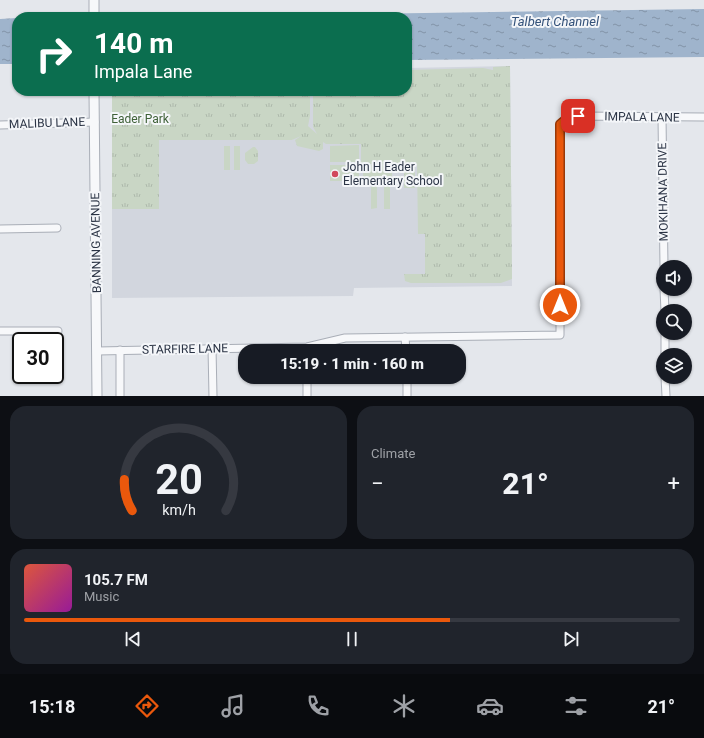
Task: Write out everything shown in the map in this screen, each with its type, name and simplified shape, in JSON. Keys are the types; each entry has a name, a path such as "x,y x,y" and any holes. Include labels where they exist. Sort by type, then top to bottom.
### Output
{"street":[{"path":"94,0 94,12"},
{"name":"BANNING AVENUE","path":"94,96 97,396"},
{"name":"IMPALA LANE","path":"560,335 560,124 566,119 578,116 704,117"},
{"name":"MOKIHANA DRIVE","path":"662,117 664,260"},
{"name":"MALIBU LANE","path":"0,125 95,122"},
{"path":"0,229 57,228"},
{"path":"0,331 58,331"},
{"name":"STARFIRE LANE","path":"324,344 345,338 560,335"},
{"path":"406,337 406,344"},
{"path":"212,348 213,396"},
{"name":"STARFIRE LANE","path":"97,351 238,348"},
{"path":"120,350 120,396"},
{"path":"307,384 307,396"},
{"path":"407,384 407,396"},
{"path":"665,384 666,396"}],"shaded area":[{"name":"John H Eader Elementary School","path":"510,66 512,286 354,288 353,296 112,298 112,209 159,209 158,140 292,140 310,116 310,96 412,96 412,68"}],"green space":[{"name":"Eader Park","path":"510,66 512,279 501,283 411,283 405,281 404,274 425,274 425,234 418,234 417,164 361,164 361,144 326,144 323,142 323,149 319,151 297,146 295,140 301,136 292,140 159,140 159,209 112,209 112,96 310,96 310,116 308,126 317,134 313,127 313,96 412,96 412,70 483,68 493,70 493,67"},
{"path":"359,145 359,162 330,162 330,146"},
{"path":"224,146 230,146 230,170 224,170"},
{"path":"234,146 240,146 240,170 234,170"},
{"path":"255,147 258,151 258,161 254,164 248,164 245,160 245,153"},
{"path":"392,164 392,181 363,181 363,165"},
{"path":"330,165 359,165 359,181 330,181"},
{"path":"404,165 415,165 415,188 404,188"},
{"path":"371,185 377,185 377,208 371,209"},
{"path":"384,185 390,185 390,209 384,209"}],"water":[{"name":"Talbert Channel","path":"704,9 704,57 412,60 412,13"},
{"path":"12,18 12,64 0,64 0,19"}],"place":[{"name":"John H Eader Elementary School","path":"335,174"}],"route":[{"path":"560,305 560,124 571,116 578,116"}]}
